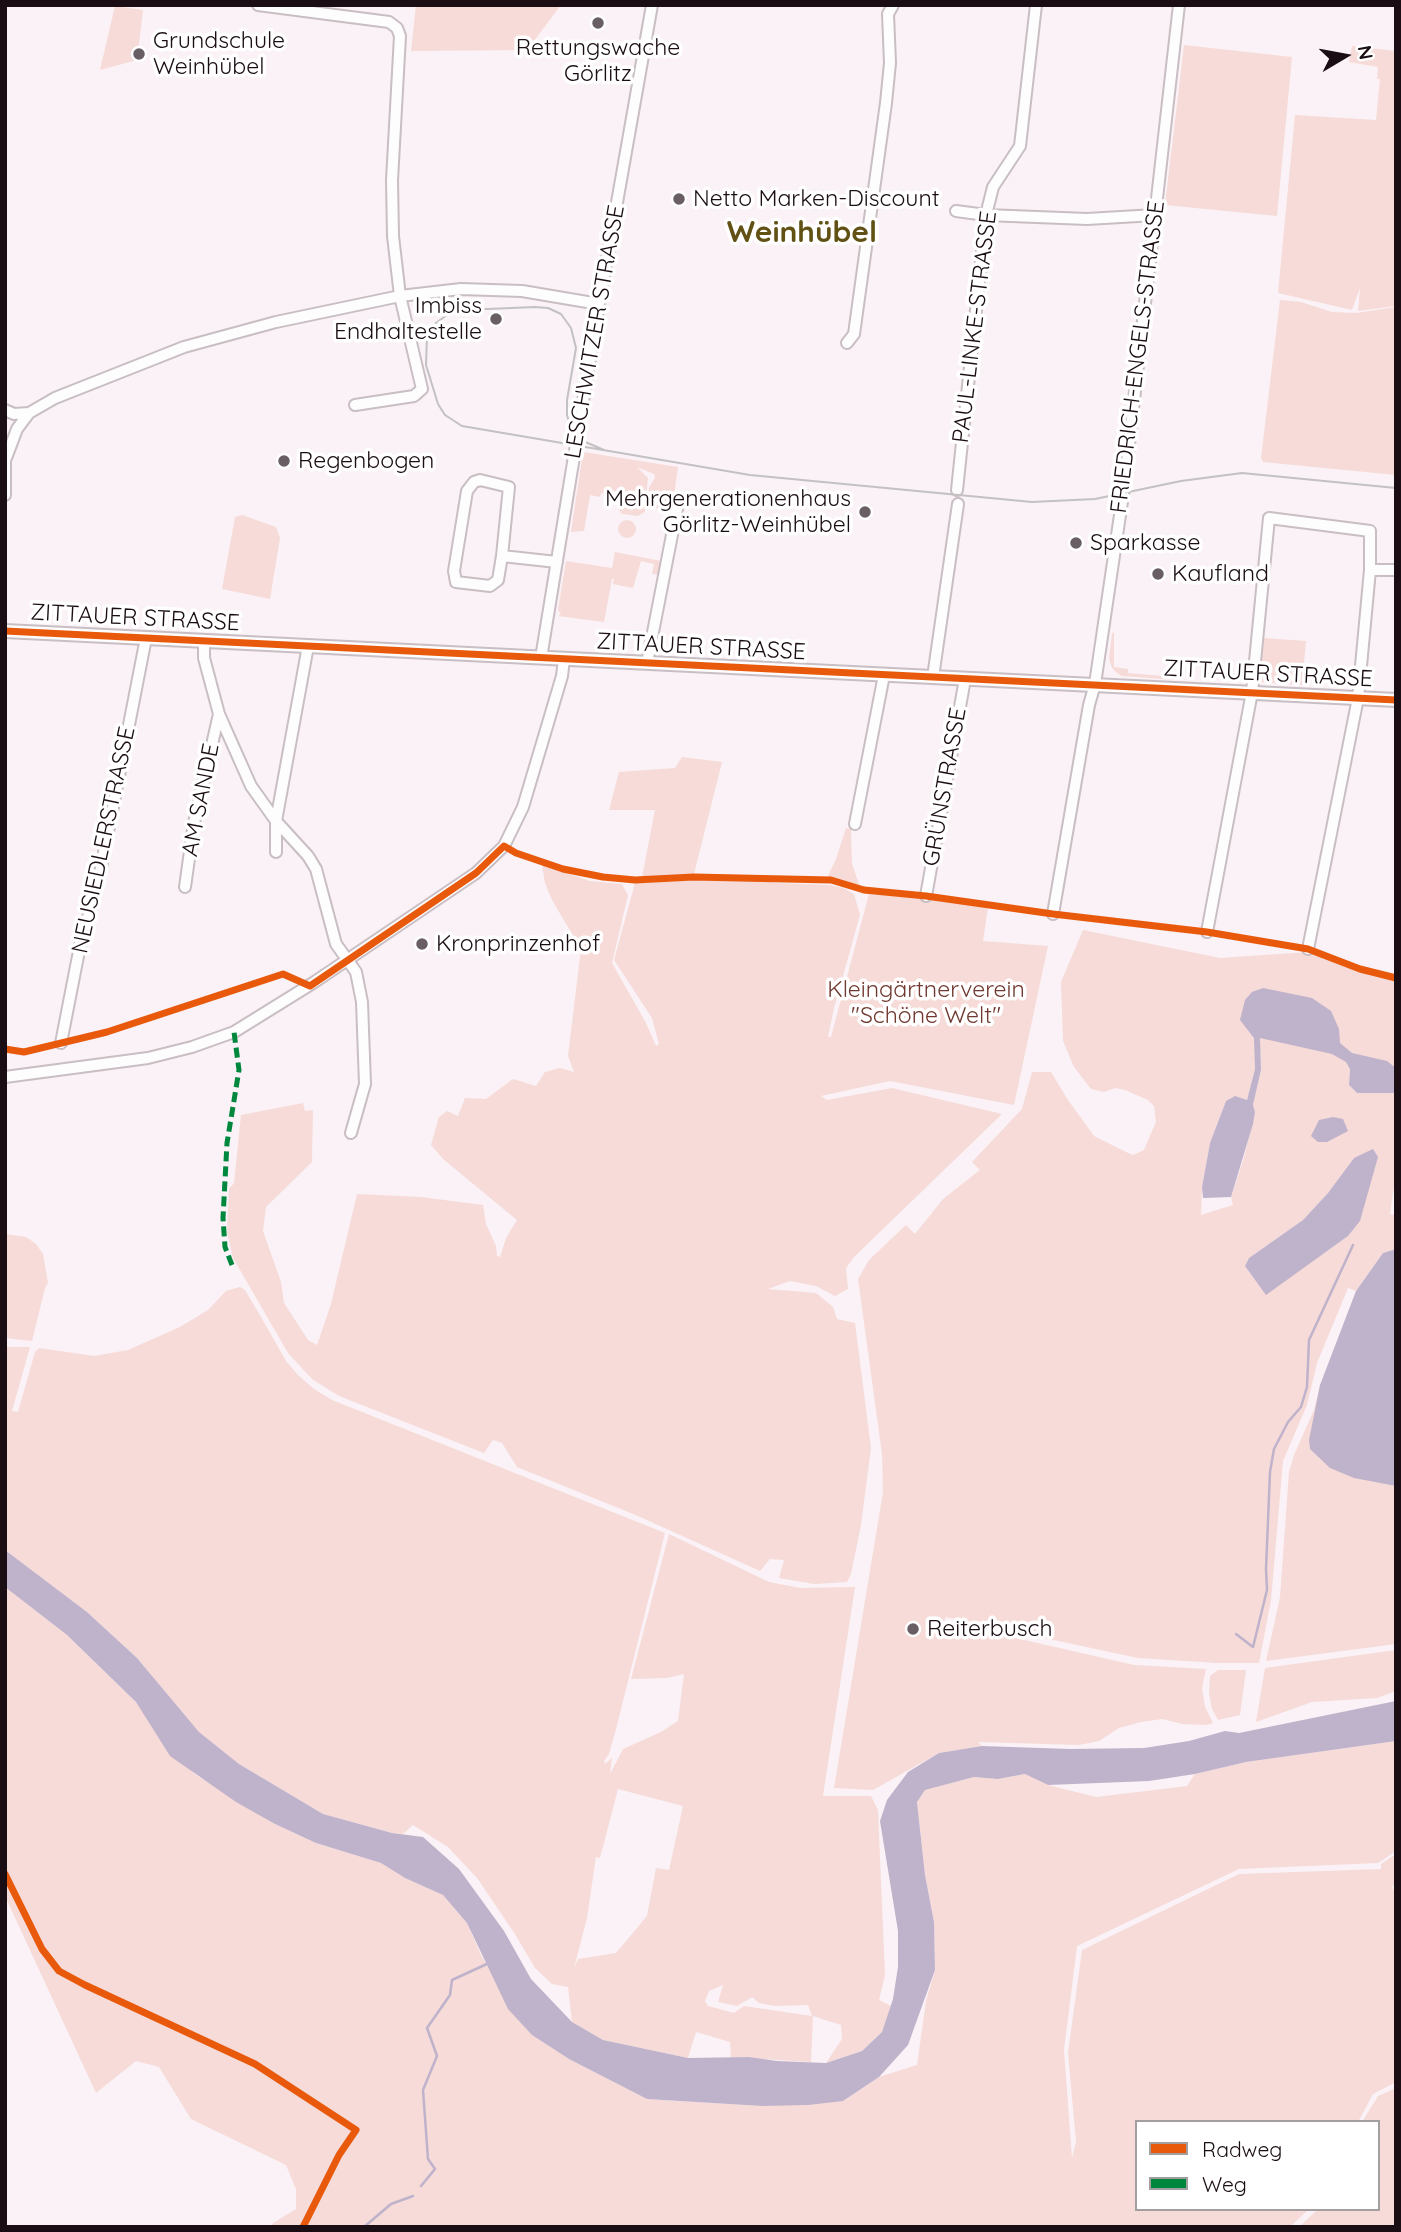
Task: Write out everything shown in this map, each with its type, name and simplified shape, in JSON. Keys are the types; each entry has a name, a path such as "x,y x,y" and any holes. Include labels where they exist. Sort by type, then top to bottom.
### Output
{"main road":[{"name":"ZITTAUER STRASSE","path":"5,631 1396,700"}],"street":[{"path":"258,5 389,22 397,28 399,46 391,198 395,263 422,389 414,396 355,405"},
{"name":"LESCHWITZER STRASSE","path":"541,658 599,304 652,5"},
{"path":"847,343 855,334 890,74 888,14 893,5"},
{"name":"PAUL-LINKE-STRASSE","path":"957,490 986,215 993,187 1020,146 1036,5"},
{"name":"FRIEDRICH-ENGELS-STRASSE","path":"1053,914 1089,705 1095,684 1124,488 1179,5"},
{"path":"956,211 986,215 1087,219 1155,215"},
{"path":"5,495 6,457 17,429 29,414 72,390 184,347 323,311 400,296 460,289 522,291 599,304"},
{"path":"5,410 14,414 29,414"},
{"path":"480,480 509,487 502,556 498,580 490,586 456,582 454,572 467,491 474,482 480,480"},
{"path":"647,663 678,503"},
{"path":"933,677 958,504"},
{"path":"1207,932 1252,692 1269,519 1370,531 1370,570 1358,698 1308,949"},
{"path":"502,556 557,562"},
{"path":"1370,570 1396,570"},
{"name":"NEUSIEDLERSTRASSE","path":"61,1043 80,946 99,878 146,638"},
{"name":"AM SANDE","path":"204,641 204,658 219,714 251,786 316,869 336,944 356,972 362,1002 365,1084 351,1133"},
{"path":"276,852 276,821 308,646"},
{"path":"5,1077 148,1058 234,1032 313,984 476,873 504,846 523,807 565,659"},
{"path":"855,824 884,675"},
{"name":"GRÜNSTRASSE","path":"926,895 965,679"},
{"name":"AM SANDE","path":"185,887 194,823 219,714"}],"green space":[{"path":"416,5 561,5 527,50 411,51"},
{"path":"115,6 143,10 137,60 100,70"},
{"path":"1184,45 1292,57 1277,216 1165,205"},
{"path":"1352,46 1396,51 1396,306 1358,311 1360,288 1352,310 1278,293 1295,115 1376,120 1380,79 1377,79 1378,67 1349,62"},
{"path":"1280,300 1301,302 1332,312 1356,313 1396,307 1396,475 1263,462 1261,458"},
{"path":"583,452 678,467 672,510 648,507 649,488 655,477 654,474 637,467 648,478 646,496 613,491 612,495 590,495 584,531 571,532"},
{"path":"620,495 644,499 645,512 638,516 622,514 617,500"},
{"path":"242,515 276,527 280,538 270,599 222,589 235,517"},
{"path":"627,520 633,523 636,529 633,535 627,538 621,535 618,529 621,523"},
{"path":"615,552 661,561 659,575 652,574 654,564 641,561 633,588 613,584 612,579 604,622 558,616 561,614 558,610 566,561 612,568"},
{"path":"1114,632 1114,667 1128,669 1128,673 1175,677 1175,680 1122,676 1117,673 1109,658"},
{"path":"1264,638 1306,641 1302,685 1259,682"},
{"path":"682,757 722,762 694,874 642,877 655,810 609,810 619,772 675,768"},
{"path":"846,828 851,829 852,864 860,887 835,878 827,878"},
{"name":"Kleingärtnerverein \"Schöne Welt\"","path":"542,865 590,881 622,884 628,895 612,963 656,1046 659,1044 652,1018 614,960 635,883 750,878 777,883 830,885 854,894 860,915 828,1037 831,1037 869,894 927,898 988,908 983,941 1048,946 1014,1105 890,1081 821,1096 827,1100 892,1088 1002,1114 854,1257 846,1268 848,1289 835,1296 816,1286 790,1281 768,1289 816,1293 833,1307 837,1319 855,1323 871,1448 861,1525 847,1582 814,1584 779,1578 784,1560 770,1559 760,1571 638,1516 517,1467 502,1443 493,1440 484,1453 339,1396 312,1379 288,1353 233,1258 227,1232 229,1189 234,1183 241,1115 303,1103 305,1111 313,1110 312,1162 266,1207 263,1231 281,1282 284,1303 308,1340 317,1345 331,1304 357,1194 421,1197 483,1205 486,1224 496,1246 497,1256 500,1257 506,1238 517,1220 443,1159 431,1145 439,1117 447,1111 458,1116 465,1098 486,1099 513,1079 536,1086 545,1072 560,1068 574,1072 568,1056 581,949 552,900"},
{"path":"1083,930 1220,958 1309,952 1361,971 1396,979 1396,1068 1386,1061 1350,1069 1349,1085 1357,1093 1396,1093 1396,1172 1390,1214 1396,1215 1396,1249 1383,1253 1356,1291 1348,1288 1317,1363 1307,1405 1283,1461 1271,1600 1259,1663 1138,1658 946,1617 941,1627 954,1624 1134,1665 1206,1669 1202,1688 1205,1707 1213,1723 1182,1724 1162,1719 1141,1722 1119,1728 1099,1741 1079,1745 978,1742 982,1746 939,1753 873,1790 834,1788 883,1492 882,1454 858,1279 869,1260 906,1225 915,1234 943,1199 980,1170 972,1162 1022,1109 1032,1072 1051,1072 1094,1136 1133,1155 1144,1150 1156,1122 1154,1106 1148,1100 1115,1088 1104,1092 1091,1089 1074,1067 1063,1041 1061,982","holes":["1255,1047 1260,1049 1261,1070 1253,1105 1255,1113 1231,1197 1233,1205 1201,1215 1202,1187 1210,1143 1226,1101 1247,1100 1255,1069","1354,1158 1359,1221 1348,1236 1266,1294 1245,1266 1249,1258 1303,1220 1328,1193"]},
{"path":"5,1234 26,1237 36,1244 43,1254 48,1283 32,1341 5,1338"},
{"path":"240,1287 245,1290 286,1361 314,1389 332,1400 665,1533 615,1733 604,1761 605,1764 612,1758 610,1774 623,1749 678,1721 684,1674 667,1678 631,1679 669,1534 769,1582 800,1588 855,1587 823,1796 871,1796 878,1810 885,1975 879,2000 891,2006 882,2032 862,2051 826,2063 842,2039 841,2025 813,2016 811,2062 731,2057 730,2042 696,2032 688,2058 603,2040 572,2022 568,1987 552,1984 535,1968 477,1878 448,1847 413,1825 403,1834 392,1833 323,1814 239,1764 199,1732 137,1658 87,1612 5,1550 5,1347 30,1347 12,1411 18,1412 35,1352 39,1348 94,1356 128,1350 180,1327 208,1310 226,1291","holes":["618,1789 683,1806 669,1870 656,1868 647,1916 616,1953 578,1959 574,1968 587,1918 596,1857 600,1858","723,1985 718,2002 737,2006 752,1997 759,2003 775,2006 808,2005 812,2016 744,2006 734,2013 708,2006 705,2001 709,1991"]},
{"path":"1320,1385 1396,1394 1396,1644 1266,1661 1280,1597 1289,1472 1314,1410"},
{"path":"5,1587 67,1635 136,1702 193,1773 275,1824 316,1843 381,1863 405,1878 443,1895 467,1923 482,1957 532,2035 569,2059 647,2099 762,2106 843,2101 879,2077 917,2065 926,2001 935,1970 934,1922 925,1875 917,1801 925,1790 974,1777 998,1779 1026,1774 1048,1785 1096,1797 1187,1786 1195,1774 1246,1762 1396,1741 1396,1851 1378,1863 1239,1869 1077,1946 1064,2050 1072,2158 1076,2142 1068,2053 1082,1950 1239,1874 1381,1869 1381,1864 1396,1854 1396,1883 1392,1887 1396,1894 1396,2082 1373,2094 1359,2120 1135,2120 1135,2211 1307,2211 1290,2227 271,2227 296,2209 296,2189 286,2165 191,2119 159,2067 136,2061 96,2093 5,1896"},
{"path":"1396,1650 1396,1691 1377,1698 1312,1702 1256,1722 1265,1668"},
{"path":"1218,1670 1246,1670 1240,1715 1218,1720 1212,1709 1210,1676"},
{"path":"1396,2088 1396,2227 1299,2227 1316,2211 1380,2211 1380,2120 1363,2120 1378,2096"}],"shaded area":[{"path":"1263,988 1312,998 1331,1011 1339,1029 1340,1043 1352,1053 1387,1061 1396,1068 1396,1093 1357,1093 1349,1085 1350,1069 1346,1062 1332,1054 1260,1038 1261,1070 1253,1105 1253,1124 1231,1197 1203,1198 1202,1187 1210,1143 1226,1101 1235,1096 1247,1100 1255,1069 1254,1038 1240,1020 1245,1000 1252,992"},
{"path":"1333,1117 1343,1119 1348,1131 1327,1142 1318,1142 1311,1136 1319,1120"},
{"path":"1373,1149 1378,1157 1360,1221 1348,1236 1266,1295 1245,1266 1249,1258 1303,1220 1328,1193 1354,1158"},
{"path":"1396,1249 1396,1486 1354,1478 1330,1468 1310,1449 1309,1440 1320,1385 1356,1291 1383,1253"},
{"path":"5,1550 87,1612 137,1658 199,1732 239,1764 323,1814 392,1833 423,1837 459,1869 504,1931 531,1979 572,2022 603,2040 688,2058 749,2057 826,2063 862,2051 882,2032 893,1999 898,1967 898,1931 880,1821 887,1800 908,1772 939,1753 982,1746 1144,1748 1189,1741 1225,1731 1239,1733 1396,1701 1396,1741 1246,1762 1149,1781 1048,1785 1025,1774 998,1779 974,1777 925,1790 917,1802 925,1875 934,1922 935,1970 908,2045 879,2077 843,2101 762,2106 647,2099 569,2059 532,2035 508,2009 467,1923 443,1895 405,1878 381,1863 316,1843 275,1824 236,1802 170,1756 136,1702 67,1635 5,1587"}],"waterway":[{"path":"1236,1634 1253,1647 1267,1590 1270,1472 1274,1449 1288,1422 1301,1407 1307,1387 1309,1340 1353,1245"},
{"path":"421,2186 435,2169 428,2159 423,2090 437,2056 427,2028 450,1995 452,1980 489,1963"},
{"path":"364,2227 391,2204 413,2196"}],"tram line":[{"path":"604,450 583,441 569,422 567,400 576,348 571,328 561,314 548,308 535,307 464,310 451,312 436,323 427,337 426,365 438,404 445,415 462,426 750,475 1032,502 1095,499 1181,481 1242,473 1396,488"}],"marked path":[{"path":"232,1265 225,1247 223,1218 227,1143 239,1070 234,1032"}],"cycle path":[{"path":"5,631 1396,700"},
{"path":"5,1049 24,1052 107,1032 283,974 310,986 476,873 504,846 516,853 563,869 603,877 635,880 694,877 831,880 864,890 1207,932 1308,949 1360,969 1396,978"},
{"path":"5,1874 42,1949 59,1971 255,2064 356,2130 339,2155 303,2227"}],"place":[{"name":"Rettungswache Görlitz","path":"598,23"},
{"name":"Grundschule Weinhübel","path":"139,54"},
{"name":"Netto Marken-Discount","path":"679,199"},
{"name":"Imbiss Endhaltestelle","path":"496,319"},
{"name":"Regenbogen","path":"284,461"},
{"name":"Mehrgenerationenhaus Görlitz-Weinhübel","path":"865,512"},
{"name":"Sparkasse","path":"1076,543"},
{"name":"Kaufland","path":"1158,574"},
{"name":"Kronprinzenhof","path":"422,944"},
{"name":"Reiterbusch","path":"913,1629"}],"district":[{"name":"Weinhübel","path":"802,233"}]}
